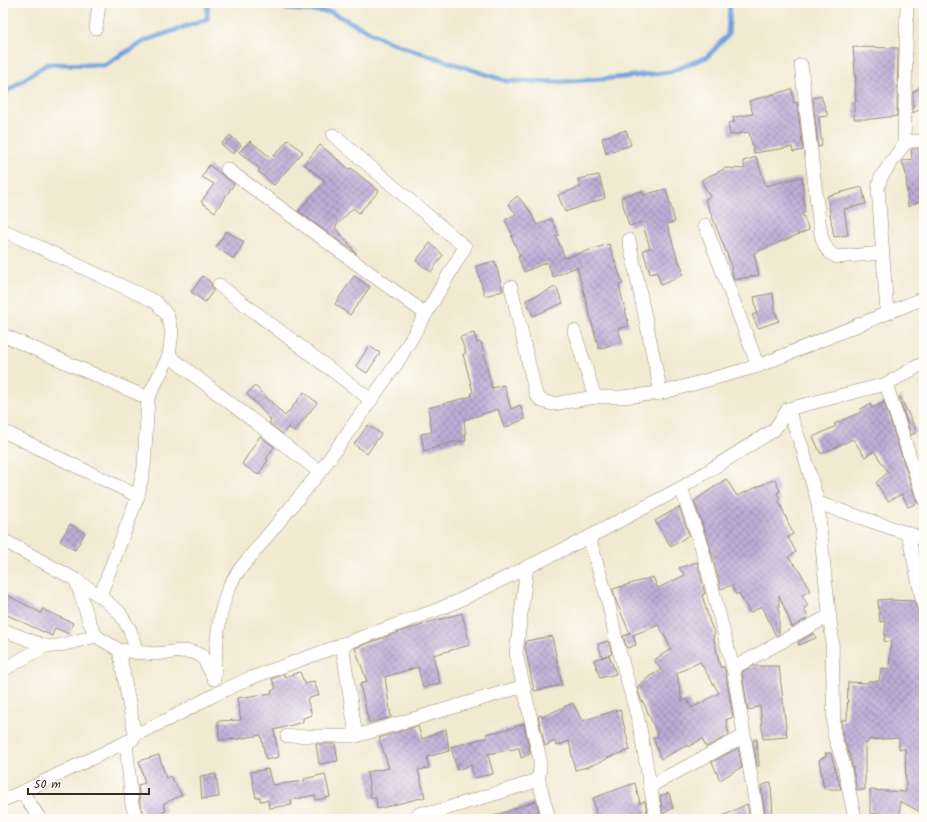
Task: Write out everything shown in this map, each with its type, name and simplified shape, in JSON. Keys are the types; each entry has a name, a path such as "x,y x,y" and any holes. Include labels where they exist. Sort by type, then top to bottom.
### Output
{"street":[{"path":"96,28 99,3"},
{"path":"904,144 907,3"},
{"path":"801,65 819,222 824,243 832,255 837,257 882,253"},
{"path":"214,679 216,634 229,587 240,569 320,472 397,363 465,246 332,135"},
{"path":"887,312 878,188 881,177 904,144 911,141 924,141"},
{"path":"227,169 426,314"},
{"path":"705,225 758,366"},
{"path":"3,230 156,302 167,315 172,332 169,356 148,398 144,467 138,496 100,596"},
{"path":"629,240 661,393"},
{"path":"219,285 371,400"},
{"path":"510,287 536,396 542,401 553,404 595,397 643,396 661,393 758,366 924,298"},
{"path":"574,331 595,397"},
{"path":"3,335 148,398"},
{"path":"169,356 320,472"},
{"path":"3,800 131,739 236,685 282,666 434,611 589,537 682,488 774,430 788,410 886,384 924,363"},
{"path":"886,384 924,499"},
{"path":"788,410 802,447 818,503 832,637 834,735 842,762 855,819"},
{"path":"3,431 138,496"},
{"path":"682,488 701,545 733,668 758,819"},
{"path":"818,503 924,539"},
{"path":"908,533 924,608"},
{"path":"589,537 608,601 616,639 639,723 656,819"},
{"path":"3,540 76,580 100,596 119,612 130,630 137,653"},
{"path":"527,567 516,653 540,760 538,778 549,819"},
{"path":"76,580 89,621 96,636 107,644 120,650 137,653 155,654 182,651 193,652 202,656 214,679 236,685"},
{"path":"733,668 829,616"},
{"path":"3,630 45,646 57,646 96,636"},
{"path":"342,644 356,736"},
{"path":"3,670 45,646"},
{"path":"120,650 131,739 132,805 137,819"},
{"path":"287,736 356,736 524,686"},
{"path":"650,786 744,736"},
{"path":"412,819 421,813 435,812 530,783 538,778"},
{"path":"22,792 40,819"}],"building":[{"path":"853,47 898,48 897,116 872,119 854,119 856,86"},
{"path":"924,85 924,107 913,113 913,92"},
{"path":"792,89 794,103 797,102 803,150 793,152 792,147 754,153 749,132 730,135 728,123 734,122 733,117 753,114 749,101"},
{"path":"821,96 828,116 819,117 822,146 818,147 813,98"},
{"path":"626,130 631,145 606,153 602,138"},
{"path":"230,135 241,145 233,154 221,144"},
{"path":"288,140 303,152 274,185 258,171 260,169 239,152 250,141 270,157 272,155 274,156"},
{"path":"320,145 379,191 359,213 353,208 335,227 357,254 298,211 325,181 304,164"},
{"path":"924,149 924,199 908,207 906,174 902,161 912,159 911,150"},
{"path":"756,157 766,186 802,177 805,213 802,213 809,230 754,253 759,275 734,280 729,259 705,199 710,197 701,180 726,168 745,169 743,161"},
{"path":"209,165 234,184 215,212 201,202 214,184 202,177"},
{"path":"599,175 605,198 565,212 558,195 580,187 578,179"},
{"path":"862,187 866,204 844,209 848,235 834,237 827,196"},
{"path":"666,189 675,222 667,224 677,257 683,270 681,271 683,275 661,285 657,272 650,274 643,250 650,248 642,222 629,226 621,197 642,191 643,195"},
{"path":"517,196 528,208 537,225 551,219 559,235 556,236 565,258 609,244 623,284 619,285 629,326 618,329 622,341 599,349 577,267 553,277 547,262 524,272 518,257 520,256 511,236 513,236 505,220 516,214 508,204"},
{"path":"226,231 244,242 234,259 216,247"},
{"path":"430,243 443,255 431,272 416,261"},
{"path":"495,261 503,291 485,296 476,266"},
{"path":"203,276 211,283 213,291 205,302 191,292"},
{"path":"354,276 370,287 350,315 335,304"},
{"path":"556,287 563,303 533,316 526,300"},
{"path":"773,293 775,311 779,321 758,328 752,315 757,313 754,297"},
{"path":"474,333 477,343 481,342 492,388 504,385 511,409 520,405 525,419 504,428 498,409 464,420 466,441 453,442 424,451 421,434 432,432 428,408 472,396 471,393 473,392 463,354 466,353 460,337"},
{"path":"369,346 380,353 367,373 356,366"},
{"path":"255,386 285,416 304,392 317,403 294,432 288,427 283,434 269,423 271,420 247,394"},
{"path":"900,396 917,432 911,435 899,397"},
{"path":"884,402 917,503 908,507 902,494 888,501 876,483 888,472 874,451 865,457 853,439 821,454 813,437 836,426 834,424 861,412 859,410 870,404 872,408"},
{"path":"368,425 381,434 367,454 354,444"},
{"path":"260,436 274,447 266,459 268,460 258,475 242,464"},
{"path":"726,479 737,496 775,479 780,491 777,493 780,500 779,501 793,534 788,537 796,552 788,557 800,571 810,591 802,595 808,606 804,608 808,618 792,627 779,595 779,634 776,636 762,606 750,613 739,593 736,595 732,585 721,589 709,543 694,501"},
{"path":"679,507 689,535 671,547 655,521"},
{"path":"70,524 85,533 75,550 60,541"},
{"path":"697,562 705,594 702,595 710,623 715,634 713,635 720,667 724,667 725,670 733,717 726,720 729,735 706,747 702,739 661,759 653,738 658,736 643,701 642,702 637,687 650,676 661,670 654,660 671,649 659,625 633,635 636,645 627,648 623,636 630,634 616,601 613,589 653,577 658,588 685,575 679,568","holes":["700,662 719,693 692,708 687,699 682,702 677,673"]},
{"path":"7,595 41,613 42,609 73,623 69,634 55,628 52,636 3,613 3,604"},
{"path":"892,599 914,601 918,613 924,616 924,814 900,801 900,815 870,814 870,790 906,792 905,749 899,749 899,738 868,740 868,743 865,743 865,790 857,790 851,760 842,734 842,720 847,720 848,682 868,683 868,681 879,681 881,668 889,669 891,642 884,641 886,621 880,622 878,600"},
{"path":"462,613 470,645 433,655 440,683 423,688 418,667 385,677 391,717 369,723 360,684 367,682 355,648 423,624"},
{"path":"814,633 816,638 799,645 798,642"},
{"path":"552,636 562,685 534,691 525,647 526,641"},
{"path":"608,641 612,654 602,657 598,644"},
{"path":"609,655 616,674 600,678 594,660"},
{"path":"753,666 779,666 787,737 763,739 760,706 748,711 742,672"},
{"path":"300,672 305,684 314,681 319,695 307,699 312,715 303,718 303,722 274,730 279,757 266,760 261,735 238,739 219,740 218,721 241,720 237,698 272,693 271,691 276,689 272,679 284,674 285,677"},
{"path":"573,703 582,721 620,709 630,750 587,767 575,770 569,741 557,746 554,741 545,746 538,716 541,715 542,717"},
{"path":"524,723 530,754 521,758 519,748 488,754 493,774 474,778 471,765 457,770 451,747 488,737 486,734 512,728"},
{"path":"418,726 422,739 446,729 449,751 427,757 429,768 418,770 425,797 377,809 376,798 371,798 367,772 389,768 379,738"},
{"path":"753,740 757,740 759,766 757,766"},
{"path":"316,744 335,744 338,761 319,764"},
{"path":"738,748 742,768 720,780 712,762"},
{"path":"825,753 831,753 841,789 824,789 819,760 826,756"},
{"path":"159,755 166,778 170,776 182,795 163,804 166,811 145,819 140,803 138,785 145,783 139,761"},
{"path":"268,769 272,785 305,781 304,779 325,774 330,797 316,800 315,795 291,800 292,805 269,808 268,800 260,801 260,797 256,798 251,772"},
{"path":"216,774 219,797 202,799 200,776"},
{"path":"771,782 773,819 766,819 761,786"},
{"path":"635,783 640,803 645,801 647,813 633,819 597,819 593,798"},
{"path":"669,793 673,808 663,814 660,796"},
{"path":"536,801 541,819 491,819 491,817"},
{"path":"747,804 750,819 717,819"}],"waterway":[{"path":"3,96 7,91 47,64 104,65 147,40 207,19 208,3"},
{"path":"273,3 288,9 331,12 389,42 506,81 559,82 670,72 707,57 728,35 730,3"}]}
